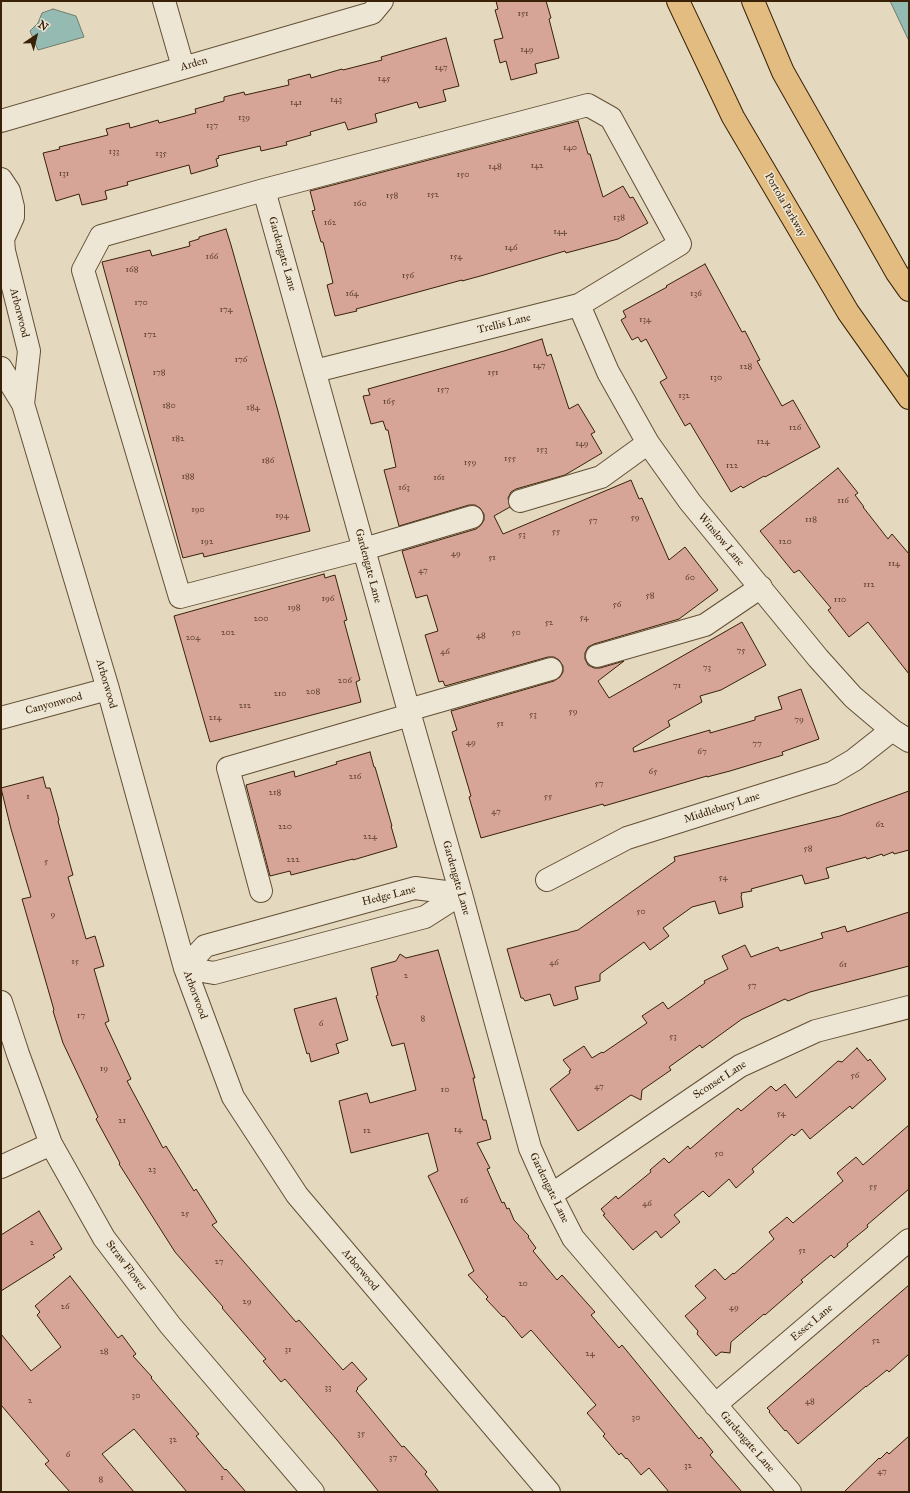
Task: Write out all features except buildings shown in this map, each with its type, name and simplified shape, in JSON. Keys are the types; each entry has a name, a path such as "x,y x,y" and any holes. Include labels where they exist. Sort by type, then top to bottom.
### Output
{"main road":[{"name":"Portola Parkway","path":"678,1 733,117 848,312 909,398"},
{"path":"753,1 783,72 897,273 909,290"}],"street":[{"path":"164,1 183,67"},
{"name":"Arden","path":"1,121 183,67 372,14 382,1"},
{"name":"Trellis Lane","path":"264,190 588,105 611,118 680,244 579,305 315,371"},
{"name":"Arborwood","path":"1,179 9,191 13,207 13,217 3,239 4,251 29,351 23,404"},
{"path":"264,190 100,236 83,270 180,597 364,549 472,516"},
{"name":"Gardengate Lane","path":"264,190 409,713 461,894 530,1148 551,1195 574,1238 790,1492"},
{"name":"Winslow Lane","path":"579,305 608,372 648,443 690,502 818,658 853,697 901,736"},
{"name":"Arborwood","path":"1,368 23,404 108,689 185,968 233,1097 297,1195 549,1492"},
{"path":"520,501 601,477 648,443"},
{"path":"597,656 705,625 761,588"},
{"path":"262,891 228,768 551,669"},
{"name":"Canyonwood","path":"1,718 108,689"},
{"name":"Middlebury Lane","path":"547,880 627,838 832,773 901,736"},
{"name":"Hedge Lane","path":"185,968 205,946 415,888 461,894"},
{"path":"185,968 214,973 425,917 461,894"},
{"name":"Straw Flower","path":"1,1002 18,1054 51,1144 104,1238 170,1325 313,1492"},
{"name":"Sconset Lane","path":"551,1195 740,1066 816,1031 909,1007"},
{"path":"1,1167 51,1144"},
{"name":"Essex Lane","path":"715,1405 909,1240"}],"water":[{"path":"890,1 909,1 909,41"},
{"path":"53,9 76,16 84,37 38,50 30,31 38,23 42,13"}]}
